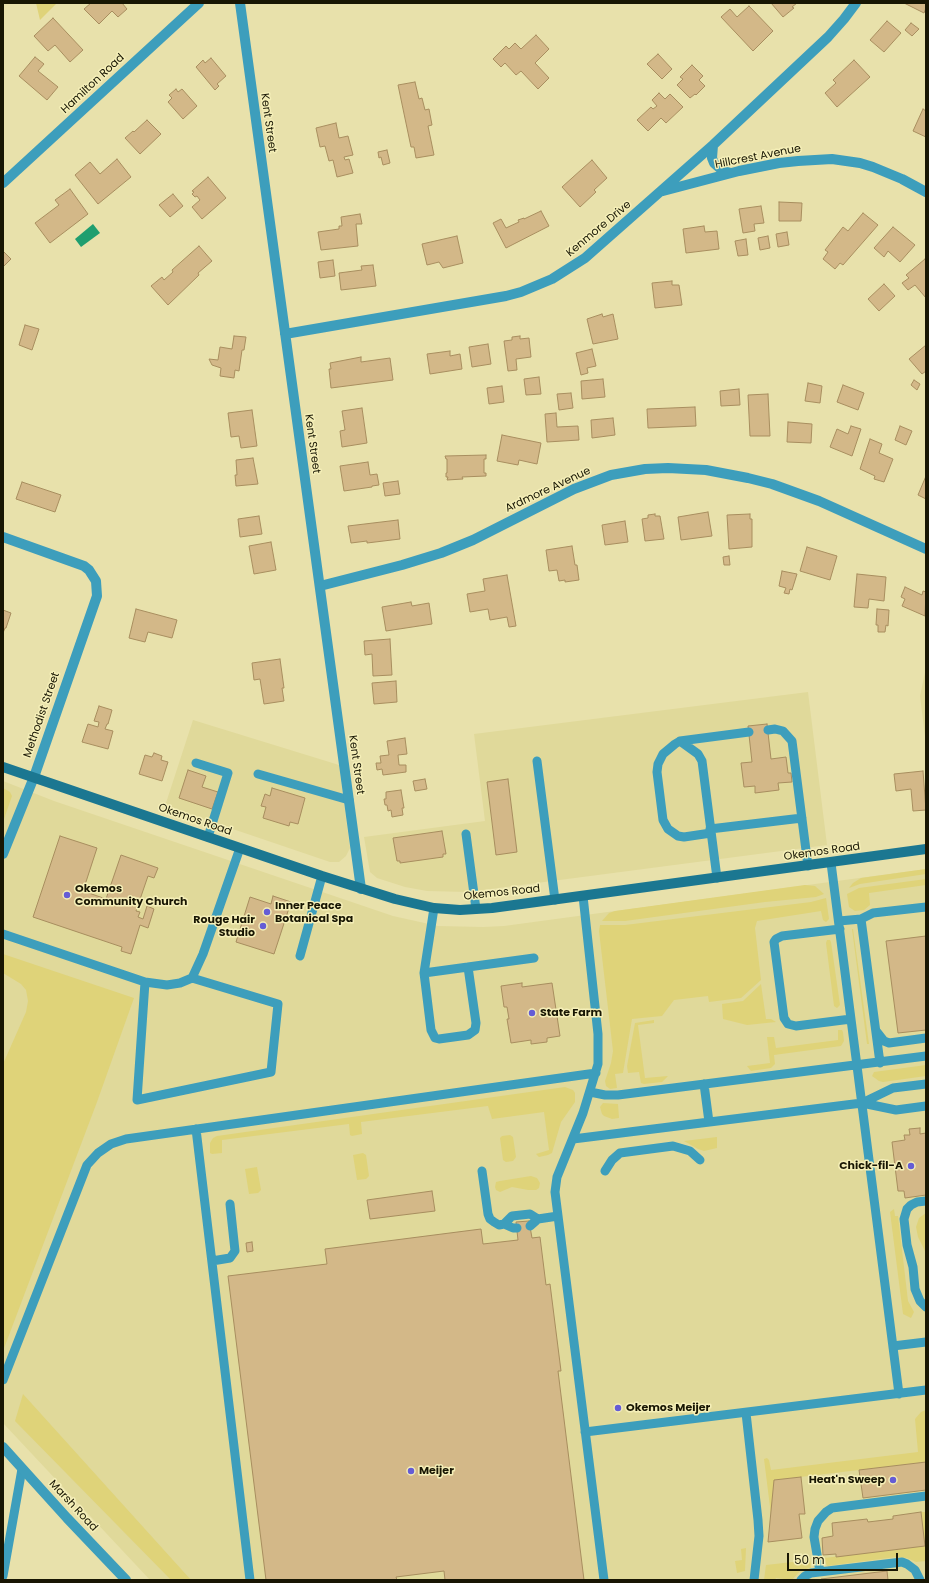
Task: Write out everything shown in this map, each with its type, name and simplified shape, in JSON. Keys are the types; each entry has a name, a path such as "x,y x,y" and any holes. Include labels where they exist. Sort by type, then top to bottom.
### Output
{"main road":[{"name":"Okemos Road","path":"3,767 361,889 434,908 476,909 555,900 926,849"}],"street":[{"name":"Hamilton Road","path":"3,183 199,3"},
{"name":"Kent Street","path":"240,3 361,889"},
{"name":"Kenmore Drive","path":"285,334 506,296 533,288 552,280 585,258 713,145 828,36 844,19 856,3"},
{"path":"713,145 712,158 718,168 728,173 739,172"},
{"name":"Hillcrest Avenue","path":"662,191 739,172 798,161 818,160 860,163 888,172 926,192"},
{"name":"Ardmore Avenue","path":"320,586 402,565 441,553 473,540 580,486 611,476 645,469 668,468 706,470 772,484 819,500 926,549"},
{"name":"Methodist Street","path":"3,537 84,566 89,570 96,581 97,596 34,777 3,854"},
{"name":"Marsh Road","path":"3,1447 126,1580"}],"lane":[{"path":"768,730 775,729 783,731 792,741 808,866"},
{"path":"749,732 680,741 663,754 658,764 657,772 663,820 668,829 678,836 684,837 711,831 802,818"},
{"path":"680,741 698,754 702,761 717,878"},
{"path":"537,761 555,900"},
{"path":"196,762 228,772 208,837"},
{"path":"258,774 349,800"},
{"path":"466,834 476,909"},
{"path":"192,978 240,848"},
{"path":"831,863 899,1394"},
{"path":"300,956 322,876"},
{"path":"583,896 599,1054 596,1073 590,1092 557,1177 555,1192 604,1580"},
{"path":"851,1019 796,1026 788,1024 784,1018 774,942 776,938 839,925 861,919 873,913 926,907"},
{"path":"434,908 424,973 431,1030 433,1036 439,1039 468,1035 473,1032 476,1027 468,967"},
{"path":"861,919 880,1062"},
{"path":"3,934 145,982 167,985 180,983 192,978 278,1004 271,1072 137,1100 145,982"},
{"path":"424,973 534,958"},
{"path":"876,1031 884,1041 889,1042 926,1038"},
{"path":"590,1092 605,1095 618,1095 857,1066 926,1056"},
{"path":"3,1380 87,1165 92,1158 104,1148 118,1141 196,1129 596,1073"},
{"path":"704,1084 709,1122"},
{"path":"862,1103 893,1088 926,1084"},
{"path":"573,1139 862,1103 896,1110 926,1106"},
{"path":"196,1129 250,1580"},
{"path":"606,1171 616,1156 624,1152 673,1146 690,1151 700,1160"},
{"path":"482,1171 490,1219 499,1224 517,1228"},
{"path":"926,1201 917,1202 907,1209 904,1220 907,1245 913,1267 915,1289 920,1301 926,1307"},
{"path":"212,1261 230,1258 235,1251 230,1204"},
{"path":"504,1224 512,1216 530,1214 538,1219"},
{"path":"530,1226 538,1219 558,1216"},
{"path":"893,1346 926,1342"},
{"path":"585,1432 926,1390"},
{"path":"746,1413 759,1536 754,1580"},
{"path":"4,1578 22,1469"},
{"path":"820,1572 814,1537 818,1521 826,1512 832,1508 926,1496"},
{"path":"802,1580 807,1574 902,1562 911,1566 920,1580"}],"shaded area":[{"path":"36,3 57,3 40,20"},
{"path":"93,224 100,233 81,247 75,239"},
{"path":"926,668 926,744 920,696"},
{"path":"808,692 827,845 468,892 427,891 405,887 377,878 370,872 364,837 485,821 474,734"},
{"path":"193,720 339,765 350,848 346,856 339,862 330,862 165,806"},
{"path":"3,781 54,801 393,916 438,926 504,926 926,869 926,1580 150,1580 3,1423"},
{"path":"3,788 10,792 12,796 3,822"},
{"path":"926,869 926,874 860,884 849,888 853,883 861,878"},
{"path":"926,879 926,885 869,893 870,905 864,910 855,911 849,907 847,894 859,888"},
{"path":"805,885 815,886 824,894 816,897 765,902 625,921 602,921 609,913 615,911"},
{"path":"826,898 829,919 826,922 823,920 821,911 757,921 755,928 761,980 741,998 709,1002 708,996 674,1000 662,1016 632,1019 623,1073 615,1074 617,1088 610,1089 606,1086 605,1081 613,1051 599,931 600,925 625,925 811,902"},
{"path":"853,929 869,1044 867,1044"},
{"path":"827,940 830,940 831,942 840,1005 837,1008 834,1006 826,943"},
{"path":"3,954 134,998 97,1102 3,1351 3,1064 26,1012 28,1001 26,990 21,984 3,973"},
{"path":"761,984 766,1019 771,1019 776,1022 747,1025 723,1019 722,1004 743,1001"},
{"path":"654,1020 654,1023 638,1025 645,1078 668,1076 662,1082 644,1084 641,1083 639,1072 628,1073 627,1066 635,1023"},
{"path":"838,1030 842,1030 843,1032 844,1041 841,1046 774,1055 775,1064 771,1068 751,1071 747,1066 770,1063 767,1037 774,1037 776,1048 838,1040"},
{"path":"926,1065 926,1076 883,1082 872,1076 874,1072"},
{"path":"565,1087 573,1090 575,1093 575,1102 561,1122 552,1153 539,1157 536,1154 549,1150 544,1112 492,1119 488,1106 361,1122 362,1134 352,1136 350,1135 349,1124 222,1140 222,1153 210,1153 210,1143 213,1138 217,1136"},
{"path":"603,1103 618,1104 619,1118 612,1119 604,1116 600,1107"},
{"path":"510,1135 513,1137 516,1157 513,1161 506,1162 503,1160 500,1138 502,1136"},
{"path":"717,1137 717,1148 704,1151 684,1141"},
{"path":"363,1153 366,1155 369,1176 366,1179 357,1180 353,1155"},
{"path":"257,1167 261,1190 258,1193 249,1194 245,1169"},
{"path":"531,1176 537,1178 540,1183 539,1188 536,1190 512,1187 500,1192 496,1190 496,1182"},
{"path":"894,1209 895,1216 898,1216 908,1301 914,1312 911,1318 903,1314 890,1212"},
{"path":"926,1213 926,1253 918,1237 916,1227 919,1218"},
{"path":"23,1394 191,1580 171,1580 15,1421"},
{"path":"926,1410 926,1462 775,1480 771,1515 764,1459 767,1458 769,1460 771,1470 918,1452 915,1419 921,1412"},
{"path":"921,1512 926,1512 926,1561 916,1562 907,1558 896,1557 827,1566 824,1558 925,1546"},
{"path":"746,1548 745,1571 737,1573 735,1561 742,1560 741,1549"},
{"path":"810,1560 811,1568 801,1570 792,1580 776,1578 775,1580 764,1580 766,1565"}],"building":[{"path":"91,3 122,3 127,9 118,17 112,11 99,24 84,9"},
{"path":"771,3 797,3 792,7 794,8 783,17"},
{"path":"904,3 926,3 926,8 924,13"},
{"path":"749,6 773,31 753,51 721,17 730,9 737,17"},
{"path":"53,18 83,50 70,62 55,45 48,51 34,36"},
{"path":"887,21 901,33 884,52 870,40"},
{"path":"911,23 919,29 912,36 905,30"},
{"path":"536,35 549,49 535,63 549,78 538,89 521,71 516,75 505,63 501,67 493,59 506,46 509,49 515,43 521,49"},
{"path":"658,54 672,69 662,79 647,64"},
{"path":"35,57 44,64 38,71 58,87 47,100 19,76"},
{"path":"211,58 226,76 217,84 219,86 215,90 196,67 203,60 205,63"},
{"path":"854,60 870,77 837,107 825,93 836,83 833,80"},
{"path":"692,65 703,76 699,80 705,86 696,95 695,94 690,98 677,85 683,79 680,77"},
{"path":"415,82 419,99 422,98 425,110 429,109 432,125 428,126 434,155 416,158 414,147 411,147 398,85"},
{"path":"176,89 178,92 182,89 197,106 183,119 168,102 172,98 169,95"},
{"path":"659,93 665,99 670,94 683,107 666,123 661,118 648,131 637,120 651,107 653,109 657,106 652,100"},
{"path":"923,109 926,111 926,137 913,131"},
{"path":"147,120 161,134 140,154 125,138"},
{"path":"336,123 339,138 348,136 353,155 344,157 345,160 349,159 353,173 337,177 333,160 329,161 325,146 320,147 316,128"},
{"path":"387,150 390,163 383,165 381,157 379,158 378,152"},
{"path":"117,159 131,177 98,204 75,175 90,162 100,174"},
{"path":"592,160 607,178 594,190 596,192 580,207 562,187"},
{"path":"208,177 226,198 202,219 192,207 200,200 197,196 195,197 192,194 194,192 192,191"},
{"path":"70,189 88,214 50,243 35,223 59,205 55,200"},
{"path":"173,194 183,206 170,217 159,205"},
{"path":"779,202 802,203 801,221 779,221"},
{"path":"761,206 764,223 754,224 755,231 743,233 739,209"},
{"path":"541,211 549,226 506,248 493,223 501,219 506,228 519,222 518,220 524,219"},
{"path":"863,213 878,225 843,265 840,263 835,269 823,259 828,252 825,250 843,227 848,231"},
{"path":"360,214 362,224 356,224 358,246 321,250 318,232 339,229 339,226 342,226 341,217"},
{"path":"704,226 705,232 717,231 719,249 686,253 683,229"},
{"path":"893,227 915,245 900,262 888,251 884,257 874,248"},
{"path":"787,232 789,245 778,247 776,234"},
{"path":"457,236 463,263 443,268 439,262 427,265 422,244"},
{"path":"768,236 770,248 760,250 758,238"},
{"path":"746,239 748,255 738,256 735,241"},
{"path":"199,246 212,261 198,273 199,275 168,305 151,286 162,277 164,280 173,272 172,270"},
{"path":"3,251 11,259 3,267"},
{"path":"925,259 926,298 915,285 908,290 902,283 909,278 906,275"},
{"path":"333,260 335,276 320,278 318,262"},
{"path":"373,265 376,286 341,290 339,273 362,270 361,266"},
{"path":"672,281 672,285 679,285 682,305 655,308 652,283"},
{"path":"884,284 895,296 879,311 868,299"},
{"path":"602,314 603,317 613,314 618,339 593,344 587,319"},
{"path":"25,325 39,329 32,350 19,345"},
{"path":"234,336 246,337 244,350 242,350 239,371 235,370 234,378 220,376 221,368 212,365 209,359 218,360 220,347 232,349"},
{"path":"520,336 520,339 529,338 531,357 516,359 517,370 508,371 504,341 512,340 512,337"},
{"path":"488,344 491,364 472,367 469,347"},
{"path":"926,345 926,371 922,374 909,359"},
{"path":"592,349 596,366 587,368 588,373 581,375 576,353"},
{"path":"450,351 450,356 460,354 462,369 430,374 427,354"},
{"path":"361,357 361,362 390,358 393,380 331,388 329,369 331,369 330,363"},
{"path":"539,377 541,394 526,395 524,379"},
{"path":"603,379 605,397 582,399 581,381"},
{"path":"914,380 920,384 917,390 911,385"},
{"path":"808,383 822,386 820,403 805,401"},
{"path":"843,385 864,393 858,410 837,402"},
{"path":"502,386 504,402 489,404 487,388"},
{"path":"739,389 740,405 721,406 720,391"},
{"path":"571,393 573,408 559,410 557,394"},
{"path":"768,394 770,436 750,436 748,395"},
{"path":"695,407 696,426 648,428 647,409"},
{"path":"362,408 367,443 342,447 340,431 345,430 342,411"},
{"path":"252,410 257,446 241,448 239,436 231,437 228,413"},
{"path":"556,413 557,427 578,426 579,440 547,442 545,414"},
{"path":"613,418 615,435 592,438 591,420"},
{"path":"788,422 812,424 811,443 787,442"},
{"path":"851,426 861,429 852,456 830,447 837,429 848,434"},
{"path":"900,426 912,431 906,445 895,440"},
{"path":"502,435 541,443 537,464 519,460 518,465 497,461"},
{"path":"870,439 882,444 879,453 893,459 884,482 874,479 875,476 860,469"},
{"path":"486,455 486,459 484,459 484,473 486,473 486,476 462,477 463,479 447,480 447,459 445,456"},
{"path":"253,458 258,484 236,486 236,460"},
{"path":"368,462 370,475 377,474 379,485 344,491 340,466"},
{"path":"926,476 926,499 918,495"},
{"path":"398,481 400,494 385,496 383,483"},
{"path":"22,482 61,495 55,512 16,499"},
{"path":"708,512 712,536 681,540 678,517"},
{"path":"655,514 655,516 660,516 664,539 645,541 642,519 648,518 648,515"},
{"path":"750,514 750,519 752,519 752,547 729,549 727,515"},
{"path":"259,516 262,534 240,537 238,519"},
{"path":"398,520 400,539 367,543 367,541 351,543 348,526"},
{"path":"625,521 628,542 605,545 602,525"},
{"path":"271,542 276,570 254,574 249,546"},
{"path":"572,546 579,580 565,582 565,580 559,581 557,570 549,571 546,550"},
{"path":"807,547 837,556 830,580 800,571"},
{"path":"729,556 730,565 724,565 723,557"},
{"path":"782,571 797,574 792,590 790,589 789,594 784,593 786,588 779,586"},
{"path":"857,574 886,577 884,601 869,599 868,608 854,607"},
{"path":"507,575 516,626 509,627 507,617 490,620 488,609 470,612 467,594 485,591 483,579"},
{"path":"905,587 922,595 923,591 926,592 925,616 902,606 905,599 901,597"},
{"path":"411,602 412,606 429,603 432,624 386,631 382,607"},
{"path":"136,609 177,620 172,638 148,632 145,642 129,638"},
{"path":"877,609 889,610 888,626 886,625 885,632 878,632 878,625 876,625"},
{"path":"3,610 11,613 3,633"},
{"path":"390,639 392,675 373,676 372,654 365,655 364,641"},
{"path":"280,659 284,688 282,688 284,701 264,704 260,679 254,680 252,663"},
{"path":"396,681 397,702 374,704 372,683"},
{"path":"99,706 112,710 105,729 113,731 108,749 82,742 88,724 98,727 99,722 94,721"},
{"path":"767,724 771,759 786,757 788,773 791,773 792,782 778,783 779,790 755,793 755,786 744,787 741,763 752,762 748,726"},
{"path":"405,738 407,754 398,755 399,765 406,765 406,772 383,775 382,769 377,770 376,763 381,763 380,756 389,755 387,741"},
{"path":"154,753 162,756 161,760 168,762 162,781 139,774 145,755 152,757"},
{"path":"188,770 206,776 202,787 218,792 212,809 179,798"},
{"path":"923,771 926,810 913,811 911,789 896,791 894,774"},
{"path":"425,779 427,789 415,791 413,781"},
{"path":"508,779 517,852 496,855 487,782"},
{"path":"272,788 305,798 298,824 290,822 289,826 263,818 266,807 261,806 265,794 270,796"},
{"path":"401,790 404,808 402,808 403,815 392,817 391,810 388,811 387,805 385,805 384,799 386,799 386,792"},
{"path":"442,831 446,854 443,854 443,857 400,863 400,861 397,861 393,838"},
{"name":"Okemos Community Church","path":"60,836 97,848 83,891 106,899 121,855 158,868 154,878 148,876 136,911 140,912 138,917 143,919 147,906 154,909 148,928 140,925 131,954 121,951 122,947 33,917"},
{"path":"273,896 291,902 274,954 236,942 250,897 271,904"},
{"path":"926,936 926,1030 898,1033 886,941"},
{"name":"State Farm","path":"522,983 522,987 552,983 560,1036 547,1038 547,1042 531,1044 531,1040 511,1043 507,1019 509,1019 507,1007 504,1007 501,986"},
{"name":"Chick-fil-A","path":"920,1128 920,1134 926,1133 926,1195 905,1198 904,1191 898,1191 892,1142 905,1140 904,1135 910,1135 909,1129"},
{"path":"432,1191 435,1211 370,1219 367,1200"},
{"name":"Meijer","path":"529,1221 532,1238 540,1237 546,1285 550,1284 561,1371 558,1371 584,1580 445,1580 444,1571 396,1577 397,1580 266,1580 228,1276 327,1264 325,1249 481,1229 483,1244 518,1240 516,1222"},
{"path":"252,1242 253,1251 247,1252 246,1243"},
{"name":"Heat'n Sweep","path":"926,1462 926,1490 863,1498 859,1470"},
{"path":"801,1477 805,1514 799,1514 802,1538 768,1542 774,1480"},
{"path":"921,1512 925,1546 836,1557 836,1554 823,1555 822,1538 833,1536 832,1523 867,1519 868,1522 893,1519 893,1516"},
{"path":"887,1571 888,1580 821,1580 821,1579"}],"place":[{"name":"Okemos Community Church","path":"67,895"},
{"name":"Inner Peace Botanical Spa","path":"267,912"},
{"name":"Rouge Hair Studio","path":"263,926"},
{"name":"State Farm","path":"532,1013"},
{"name":"Chick-fil-A","path":"911,1166"},
{"name":"Okemos Meijer","path":"618,1408"},
{"name":"Meijer","path":"411,1471"},
{"name":"Heat'n Sweep","path":"893,1480"}]}
